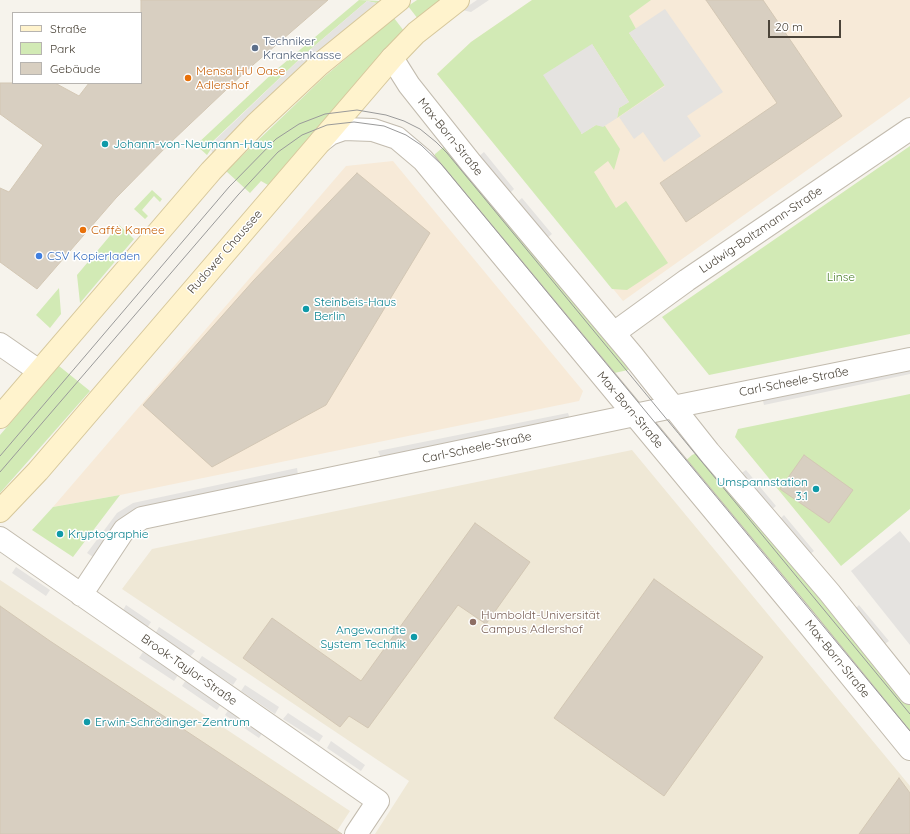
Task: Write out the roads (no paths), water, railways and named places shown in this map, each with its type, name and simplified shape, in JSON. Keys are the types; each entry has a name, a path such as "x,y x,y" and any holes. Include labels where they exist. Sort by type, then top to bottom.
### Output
{"main road":[{"path":"0,417 161,227 211,171 256,124 319,65 399,0"},
{"name":"Rudower Chaussee","path":"0,511 38,471 392,58 416,33 458,0"}],"street":[{"name":"Max-Born-Straße","path":"392,58 408,85 429,112 614,333 673,407 829,592 910,693"},
{"name":"Max-Born-Straße","path":"321,141 330,134 344,129 365,128 391,135 412,150 436,174 910,749"},
{"name":"Ludwig-Boltzmann-Straße","path":"614,333 687,280 910,129"},
{"path":"0,344 39,371"},
{"name":"Carl-Scheele-Straße","path":"80,595 124,530 142,518 910,359"},
{"name":"Brook-Taylor-Straße","path":"0,538 378,801 356,834"}],"tram line":[{"path":"0,456 229,187 276,139 299,124 325,114 357,110 386,115 404,121 420,129 447,153 910,714"},
{"path":"0,472 238,195 278,152 302,135 327,125 354,122 384,126 406,135 421,145 442,165 910,731"}],"place":[{"name":"Techniker Krankenkasse","path":"255,48"},
{"name":"Mensa HU Oase Adlershof","path":"188,78"},
{"name":"Johann-von-Neumann-Haus","path":"105,144"},
{"name":"Caffè Kamee","path":"83,230"},
{"name":"CSV Kopierladen","path":"39,256"},
{"name":"Steinbeis-Haus Berlin","path":"306,309"},
{"name":"Umspannstation 3.1","path":"816,489"},
{"name":"Kryptographie","path":"60,534"},
{"name":"Humboldt-Universität Campus Adlershof","path":"473,622"},
{"name":"Angewandte System Technik","path":"414,637"},
{"name":"Erwin-Schrödinger-Zentrum","path":"87,722"}],"park label":[{"name":"Linse","path":"841,277"}]}
